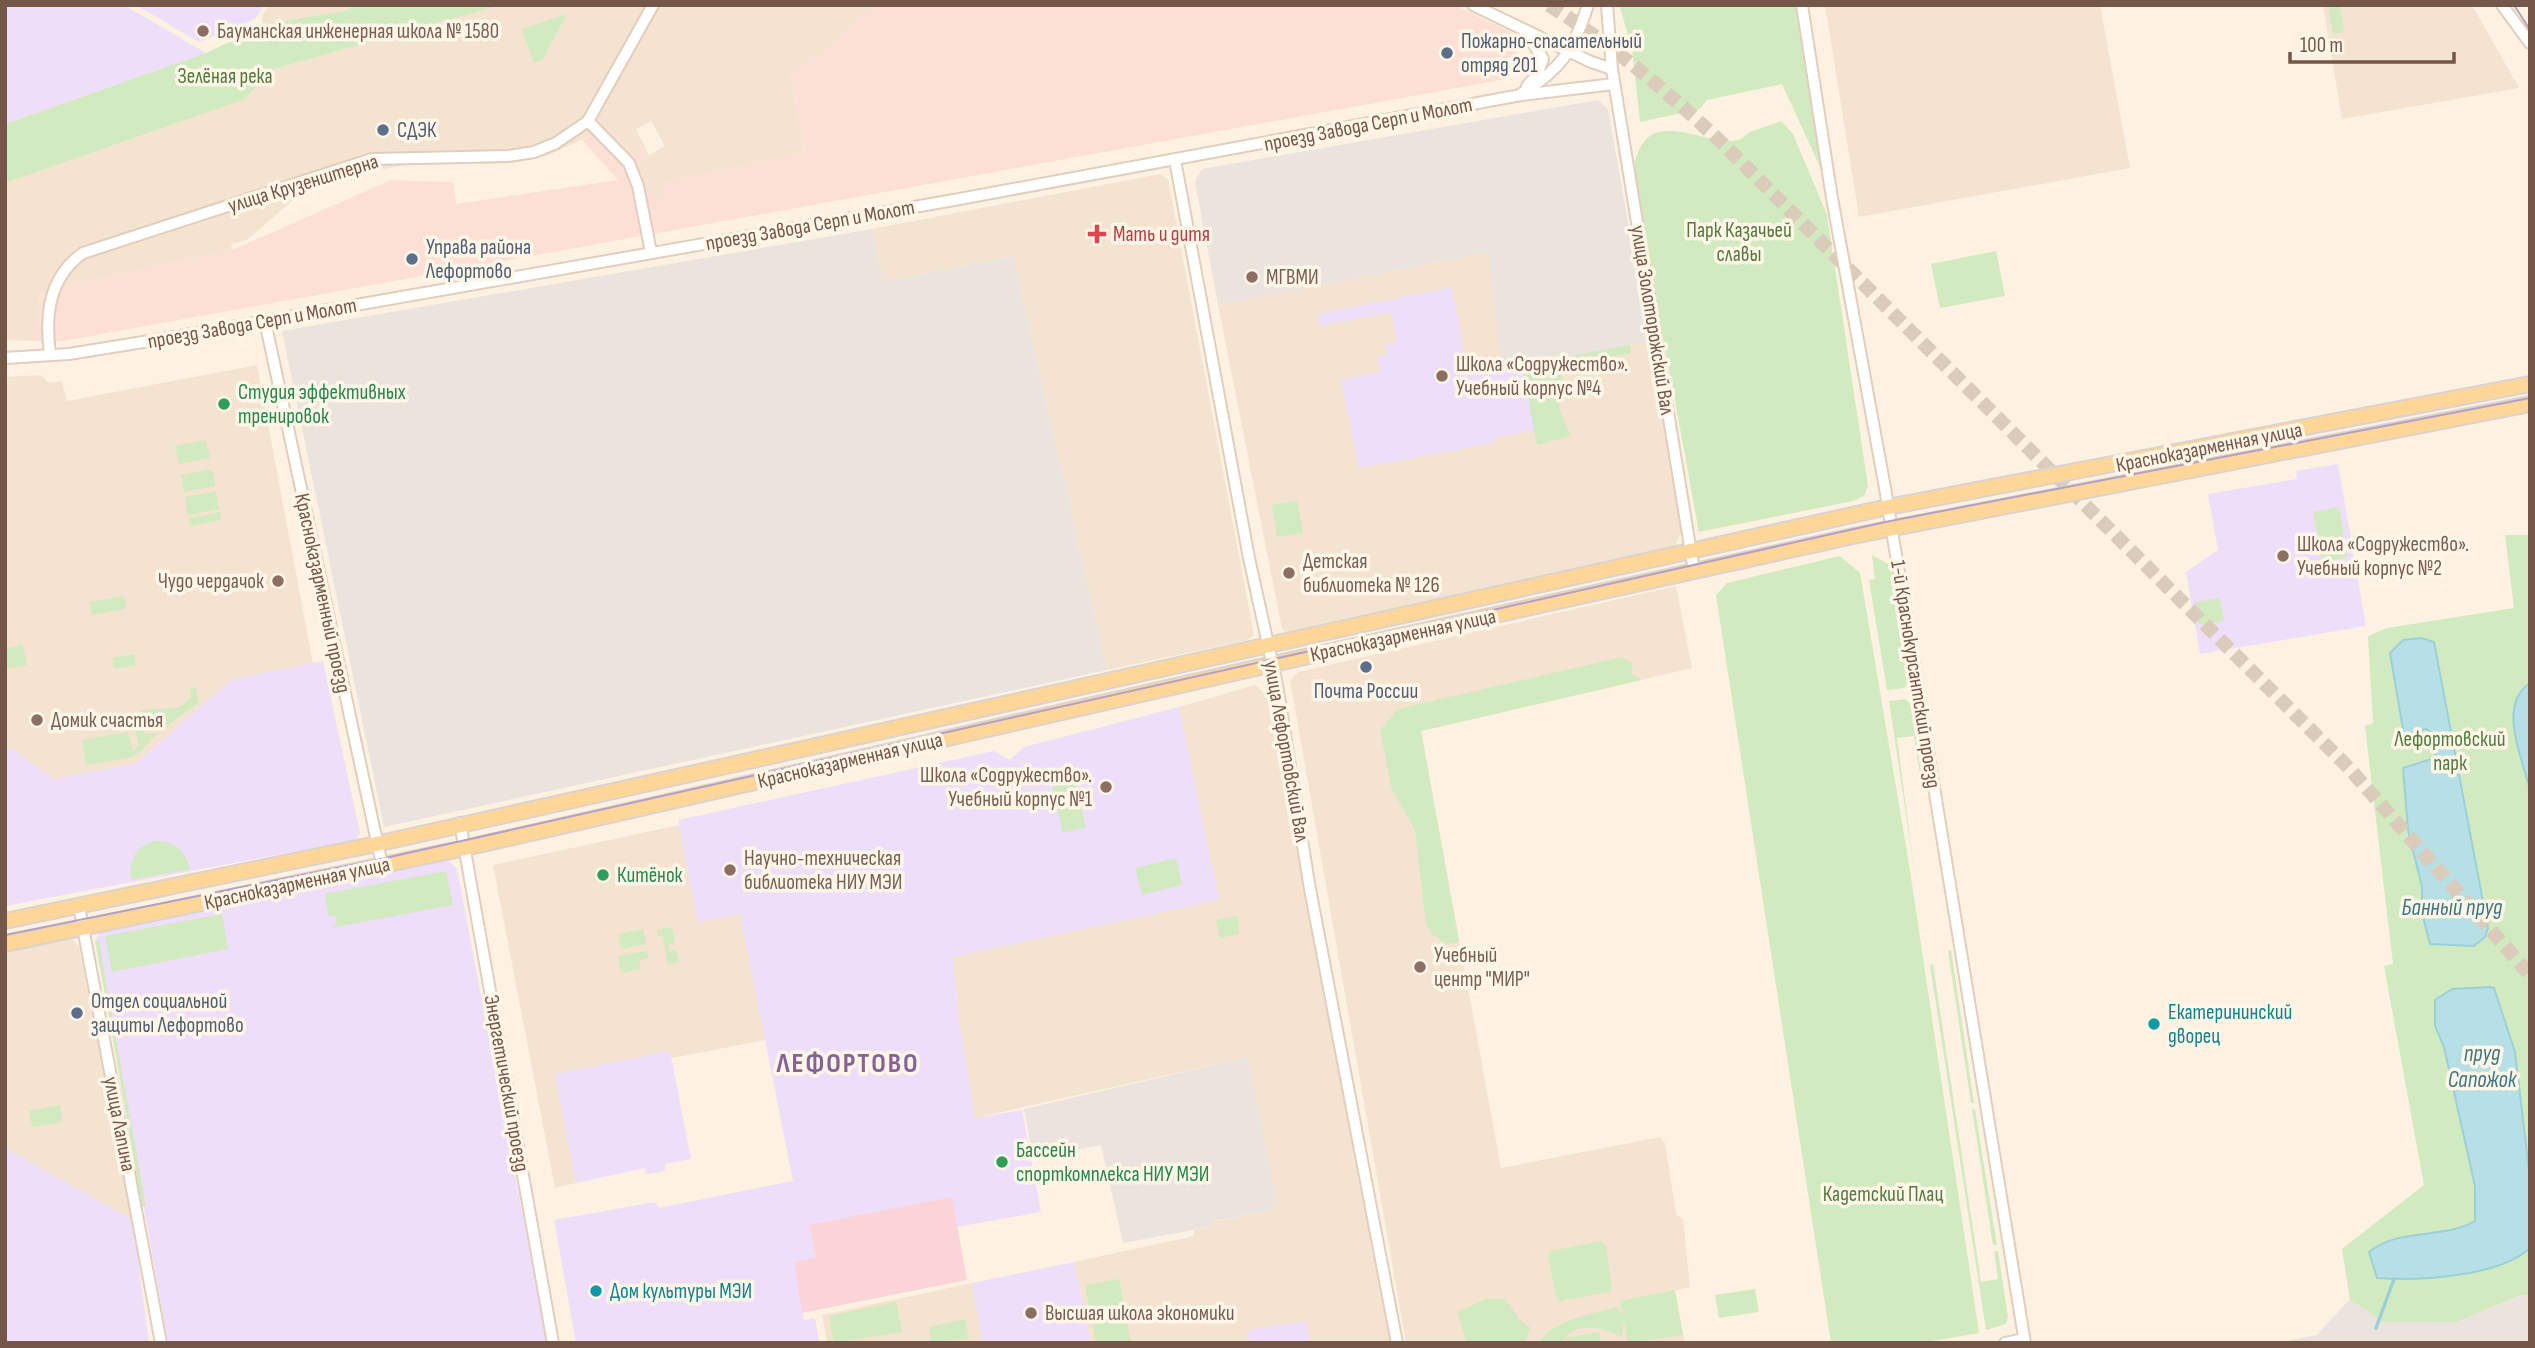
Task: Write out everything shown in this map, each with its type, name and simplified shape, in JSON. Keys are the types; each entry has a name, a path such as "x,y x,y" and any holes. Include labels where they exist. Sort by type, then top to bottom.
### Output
{"main road":[{"name":"Красноказарменная улица","path":"5,921 376,844 1888,507 2530,384"},
{"name":"Красноказарменная улица","path":"5,944 465,848 1694,571 1892,529 2530,404"}],"street":[{"name":"улица Крузенштерна","path":"50,355 49,314 52,291 68,265 92,248 372,159 508,156 534,152 563,139 588,121 653,5"},
{"path":"1473,5 1612,69"},
{"path":"1517,96 1548,77 1561,65 1588,5"},
{"name":"улица Золоторожский Вал","path":"1607,5 1614,84 1694,571"},
{"name":"1-й Краснокурсантский проезд","path":"1802,5 1834,210 1892,529 2024,1341"},
{"path":"2502,5 2530,44"},
{"path":"1517,96 1537,75 1543,58 1542,52 1524,30"},
{"name":"проезд Завода Серп и Молот","path":"5,358 50,355 265,321 1175,160 1517,96 1614,84"},
{"path":"588,121 629,163 638,186 651,252"},
{"name":"улица Лефортовский Вал","path":"1175,160 1247,547 1273,664 1310,890 1397,1343"},
{"name":"Красноказарменный проезд","path":"265,321 382,865"},
{"name":"Энергетический проезд","path":"460,824 553,1343"},
{"name":"улица Лапина","path":"79,906 161,1343"},
{"path":"2005,1343 2024,1341"}],"shaded area":[{"path":"7,5 124,5 206,53 5,124"},
{"name":"Бауманская инженерная школа № 1580","path":"136,5 264,5 255,19 199,42"},
{"path":"270,5 354,5 345,11 262,26 262,16"},
{"path":"501,5 877,5 819,56 790,72 805,153 664,183 662,195 650,197 639,161 665,146 651,121 636,129 646,149 634,156 608,127 547,156 512,163 404,165 384,169 300,194 247,240 231,244 232,250 61,287 39,296 36,332 30,341 5,340 5,183 243,100 274,69"},
{"path":"877,5 1454,5 1524,38 1506,79 64,341 30,341 36,332 39,297 61,287 232,250 391,180 453,182 456,204 618,180 582,140 608,127 634,155 646,149 649,155 639,161 651,197 661,194 664,183 805,153 790,72 819,56"},
{"path":"1825,5 2100,5 2130,168 1859,217"},
{"path":"2323,5 2472,5 2519,88 2342,119"},
{"path":"1598,100 1608,109 1649,341 1502,370 1488,252 1218,305 1195,182 1202,169"},
{"path":"1160,174 1168,179 1254,635 1248,640 1107,670 1013,256 883,282 872,229"},
{"path":"872,229 883,282 1013,256 1107,670 384,827 282,331"},
{"path":"1488,252 1522,365 1649,341 1682,531 1673,550 1291,636 1282,629 1218,305"},
{"name":"Школа «Содружество». Учебный корпус №4","path":"1452,287 1465,356 1488,363 1496,372 1522,365 1535,430 1493,438 1494,443 1359,468 1341,380 1380,372 1377,356 1387,354 1385,345 1397,343 1391,312 1320,326 1318,314"},
{"path":"257,365 313,664 232,679 135,764 53,779 11,749 5,750 5,377 41,375 49,383 62,381 67,401"},
{"name":"Школа «Содружество». Учебный корпус №2","path":"2338,464 2366,626 2200,654 2186,572 2218,550 2208,494 2297,479 2296,471"},
{"path":"1676,586 1692,668 1421,731 1501,1168 1660,1137 1665,1143 1676,1214 1683,1219 1690,1287 1675,1291 1685,1343 1406,1343 1290,680 1298,672"},
{"path":"323,661 360,833 356,840 5,906 5,750 11,749 54,779 135,764 232,679"},
{"path":"1255,685 1267,695 1390,1343 1310,1343 1306,1322 1247,1330 1250,1343 1091,1343 1074,1262 1194,1236 1194,1230 1212,1227 1212,1222 1273,1210 1248,1057 975,1118 958,1013 953,957 1219,900 1179,707"},
{"path":"1179,707 1219,900 953,957 958,1013 975,1118 1022,1110 1041,1212 956,1227 952,1198 809,1226 816,1258 794,1263 804,1320 815,1318 819,1343 576,1343 554,1220 655,1202 659,1208 793,1181 740,914 698,922 678,820 994,751 1010,760 1024,747"},
{"path":"679,825 698,922 740,914 765,1040 672,1058 670,1052 555,1074 576,1183 555,1188 493,865"},
{"path":"447,860 457,869 547,1343 168,1343 96,941 99,932"},
{"path":"71,938 79,946 133,1220 5,1148 5,950"},
{"path":"670,1051 691,1159 665,1164 665,1171 647,1174 645,1168 576,1183 555,1074"},
{"path":"1248,1057 1277,1206 1273,1210 1214,1221 1214,1226 1123,1243 1101,1145 1033,1158 1024,1109"},
{"path":"5,1148 133,1220 149,1343 5,1343"},
{"path":"952,1197 967,1280 802,1313 794,1262 816,1258 809,1225"},
{"name":"Высшая школа экономики","path":"1074,1262 1091,1343 982,1343 972,1283"},
{"path":"972,1283 982,1343 827,1343 822,1315"},
{"path":"2520,1295 2530,1295 2530,1343 2286,1341 2317,1335 2350,1299 2382,1322 2457,1322"},
{"path":"1306,1321 1310,1343 1250,1343 1247,1330"}],"green space":[{"name":"Зелёная река","path":"354,5 501,5 274,69 243,100 5,183 5,124 206,53 267,24 345,11"},
{"name":"Парк Казачьей славы","path":"1619,5 1795,5 1821,169 1782,84 1707,100 1700,109 1640,122 1632,48"},
{"path":"2328,5 2340,5 2344,32 2333,34"},
{"path":"567,14 542,60 534,63 522,29"},
{"name":"Парк Казачьей славы","path":"1781,121 1793,134 1827,215 1868,486 1864,496 1853,501 1699,532 1633,172 1639,149 1650,136 1663,131 1727,141 1741,139 1750,132"},
{"path":"1996,251 2005,296 1940,308 1931,264"},
{"path":"1630,345 1631,353 1561,367 1564,392 1559,409 1571,436 1537,445 1522,365"},
{"path":"206,440 210,458 179,464 175,446"},
{"path":"212,469 215,486 184,492 181,475"},
{"path":"216,491 219,509 188,515 185,497"},
{"path":"1297,501 1303,533 1277,537 1272,505"},
{"path":"2339,507 2347,557 2322,562 2313,512"},
{"path":"220,512 221,520 190,526 189,518"},
{"name":"Лефортовский парк","path":"2505,535 2530,535 2530,1295 2520,1295 2457,1322 2382,1322 2350,1299 2342,1249 2424,1185 2384,966 2393,964 2365,726 2373,723 2368,636 2387,628 2514,608"},
{"path":"1872,555 1890,565 1908,682 1904,688 1887,690 1869,580 1875,579"},
{"name":"Кадетский Плац","path":"1840,556 1860,573 1909,864 1979,1333 1920,1343 1831,1343 1716,595 1727,583"},
{"path":"124,596 126,609 92,615 90,602"},
{"path":"2220,598 2224,621 2199,625 2195,602"},
{"path":"23,645 27,665 5,669 5,649"},
{"path":"134,654 136,665 114,669 112,658"},
{"path":"1622,657 1633,664 1631,674 1642,680 1421,731 1459,942 1447,944 1433,935 1426,924 1415,830 1392,790 1380,730 1398,709"},
{"path":"196,687 198,703 168,725 151,724 143,734 158,733 134,757 86,765 82,740 128,732 133,751 139,745 135,728 143,720 141,710 178,708 191,698 190,688"},
{"path":"1905,699 1913,705 1923,774 1920,774 1914,736 1897,738 1915,875 1889,701"},
{"path":"1071,766 1074,779 1052,784 1049,771"},
{"path":"1075,781 1086,827 1063,833 1052,787"},
{"path":"153,841 178,848 185,856 190,869 131,880 134,856"},
{"path":"1176,858 1182,885 1142,895 1135,868"},
{"path":"446,871 453,905 331,928 337,924 335,916 329,917 324,894"},
{"path":"222,914 228,949 112,972 105,936"},
{"path":"1238,916 1239,934 1220,938 1216,920"},
{"path":"672,927 675,943 668,944 669,951 676,950 679,962 668,964 663,936 658,936 657,930"},
{"path":"643,929 646,944 621,949 618,934"},
{"path":"99,940 108,994 105,995 95,941"},
{"path":"1951,950 1974,1103 1971,1103 1948,951"},
{"path":"647,951 649,958 639,960 641,969 621,973 618,956"},
{"path":"1933,964 1981,1282 1998,1279 1994,1251 1998,1251 2008,1317 2006,1324 1986,1330 1930,965"},
{"path":"109,999 146,1206 142,1207 106,1000"},
{"path":"60,1105 62,1122 32,1127 29,1111"},
{"path":"1975,1109 1997,1245 1993,1245 1972,1110"},
{"path":"1601,1241 1606,1246 1612,1288 1609,1292 1560,1301 1556,1297 1548,1255 1551,1251"},
{"path":"1119,1279 1131,1343 1096,1343 1085,1285"},
{"path":"1755,1289 1759,1312 1719,1318 1715,1295"},
{"path":"1675,1290 1683,1335 1628,1343 1624,1321 1622,1337 1598,1329 1581,1328 1567,1335 1562,1343 1539,1343 1554,1328 1574,1319 1617,1307 1623,1316 1620,1301"},
{"path":"1486,1299 1505,1299 1520,1320 1531,1328 1524,1343 1467,1343 1457,1312"},
{"path":"896,1302 902,1332 834,1343 829,1316"},
{"path":"965,1319 969,1339 918,1343 931,1340 929,1327"},
{"path":"1599,1332 1601,1343 1567,1343 1566,1338"}],"water":[{"name":"Банный пруд","path":"2421,638 2434,642 2488,928 2485,937 2474,946 2430,944 2422,913 2422,887 2408,830 2403,768 2435,758 2435,745 2432,734 2426,729 2404,735 2390,653 2403,640"},
{"path":"2530,683 2530,790 2513,718 2520,693"},
{"name":"пруд Сапожок","path":"2494,988 2515,1052 2530,1179 2530,1248 2516,1258 2479,1271 2413,1279 2377,1278 2369,1252 2381,1244 2407,1236 2462,1227 2475,1221 2475,1186 2444,1047 2435,1026 2435,1000 2452,989"}],"waterway":[{"path":"2376,1328 2394,1279"}],"tunnel":[{"path":"1549,5 1639,70 1722,143 2349,768 2530,975"}],"tram line":[{"path":"2514,5 2530,30"},
{"path":"5,935 381,859 1890,521 2530,398"}],"place":[{"name":"Бауманская инженерная школа № 1580","path":"203,31"},
{"name":"Пожарно-спасательный отряд 201","path":"1447,53"},
{"name":"СДЭК","path":"383,130"},
{"name":"Мать и дитя","path":"1097,234"},
{"name":"Управа района Лефортово","path":"412,259"},
{"name":"МГВМИ","path":"1252,277"},
{"name":"Школа «Содружество». Учебный корпус №4","path":"1442,376"},
{"name":"Студия эффективных тренировок","path":"224,404"},
{"name":"Школа «Содружество». Учебный корпус №2","path":"2283,556"},
{"name":"Детская библиотека № 126","path":"1289,573"},
{"name":"Чудо чердачок","path":"278,581"},
{"name":"Почта России","path":"1366,667"},
{"name":"Домик счастья","path":"37,720"},
{"name":"Школа «Содружество». Учебный корпус №1","path":"1106,787"},
{"name":"Научно-техническая библиотека НИУ МЭИ","path":"730,870"},
{"name":"Китёнок","path":"603,875"},
{"name":"Учебный центр \"МИР\"","path":"1420,967"},
{"name":"Отдел социальной защиты Лефортово","path":"77,1013"},
{"name":"Екатерининский дворец","path":"2154,1024"},
{"name":"Бассейн спорткомплекса НИУ МЭИ","path":"1002,1162"},
{"name":"Дом культуры МЭИ","path":"596,1291"},
{"name":"Высшая школа экономики","path":"1031,1313"}],"district":[{"name":"ЛЕФОРТОВО","path":"848,1062"}]}
